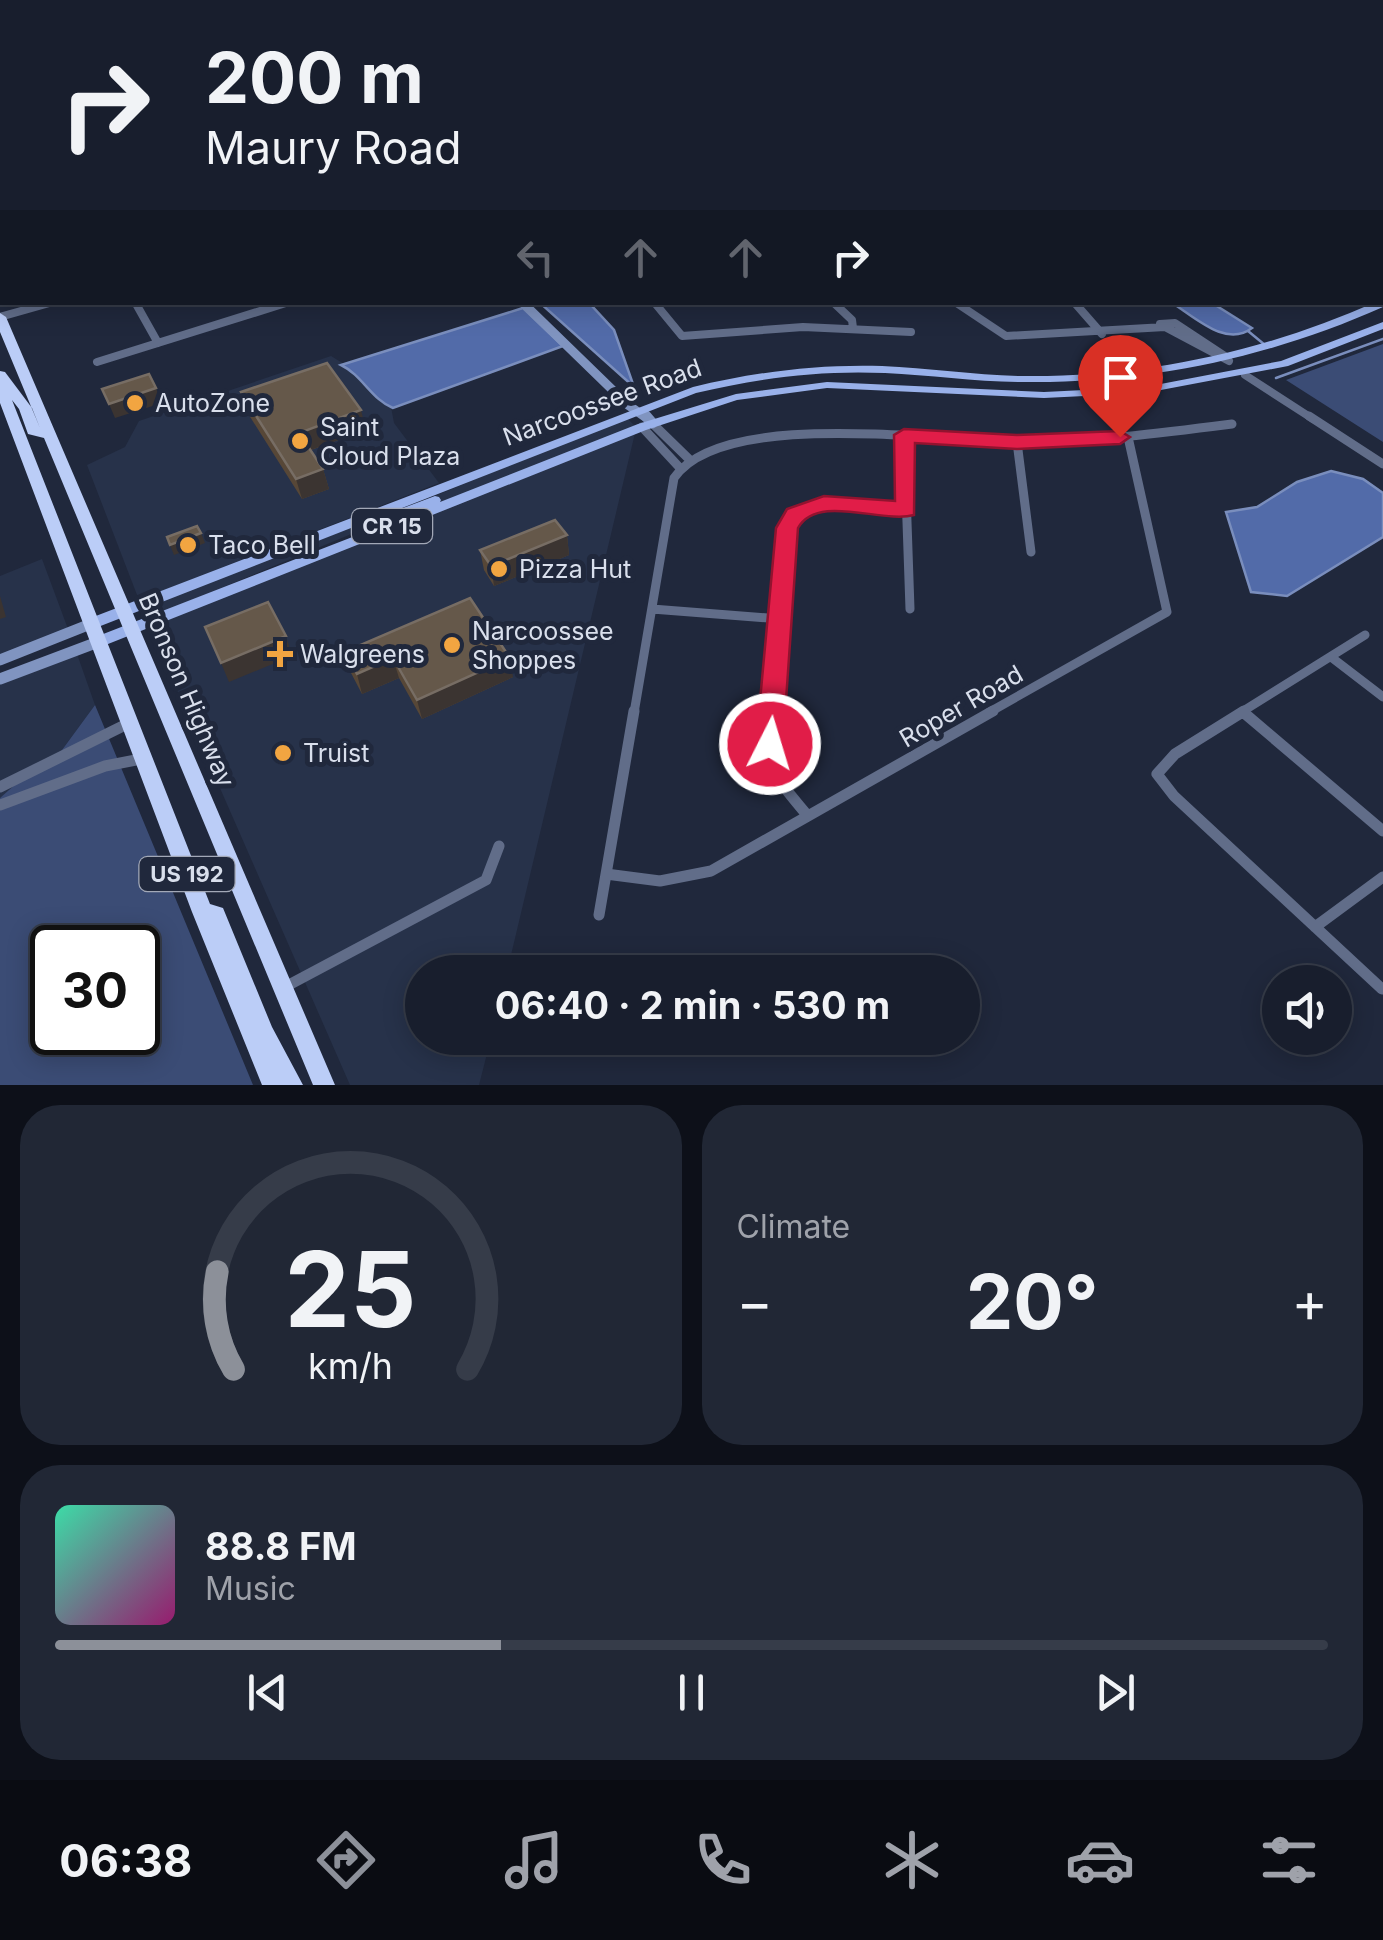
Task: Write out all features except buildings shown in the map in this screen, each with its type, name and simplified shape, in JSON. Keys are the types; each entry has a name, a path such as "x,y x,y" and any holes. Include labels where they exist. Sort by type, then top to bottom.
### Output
{"highway":[{"name":"Bronson Highway","path":"0,317 324,1085"},
{"path":"0,375 25,408 33,431 50,435"},
{"name":"US 192","path":"0,386 93,623 141,760 273,1085"},
{"path":"202,912 216,914 264,1034 292,1085"}],"main road":[{"name":"Narcoossee Road","path":"93,623 632,409 727,382 811,370 1040,380 1138,374 1228,361 1306,338 1379,305"},
{"name":"Narcoossee Road","path":"98,642 647,425 736,397 827,385 1044,395 1145,390 1245,375 1316,354 1383,325"},
{"path":"1228,361 1245,375"},
{"path":"376,533 386,519 483,482 490,467"}],"street":[{"path":"0,317 43,305"},
{"path":"137,305 158,343"},
{"path":"97,362 279,305"},
{"path":"525,305 632,409 680,468 599,915"},
{"path":"656,305 682,336 853,328 911,332"},
{"path":"836,305 852,320 853,328"},
{"path":"959,305 998,333 1014,338 1102,334 1175,323 1226,355 1228,361"},
{"path":"1078,305 1102,334"},
{"path":"1150,328 1172,329 1228,361"},
{"path":"1192,341 1209,364"},
{"path":"1245,375 1383,464"},
{"path":"680,468 744,441 790,431 1017,442 1128,437 1232,424"},
{"path":"647,425 691,462"},
{"path":"904,435 910,609"},
{"name":"Roper Road","path":"606,874 660,881 694,878 1167,612 1128,437"},
{"path":"1017,442 1030,552"},
{"path":"808,816 772,771 770,761 787,528 794,515 824,504 906,510"},
{"path":"652,609 781,619"},
{"path":"0,660 93,623"},
{"path":"1365,635 1175,754 1157,774 1174,796 1382,989"},
{"path":"0,679 98,642"},
{"path":"1331,657 1383,697"},
{"path":"1242,712 1383,832"},
{"path":"0,787 127,724"},
{"path":"0,804 38,794 109,763 141,760"},
{"path":"283,988 486,880 494,868 499,846"},
{"path":"1315,927 1383,876"}],"shaded area":[{"path":"542,305 591,305 614,330 634,387"},
{"path":"1175,305 1215,305 1252,328 1242,333 1221,333"},
{"path":"523,308 563,346 393,408 341,365"},
{"path":"1383,344 1383,442 1286,380"},
{"path":"331,356 362,375 391,407 394,423 439,483 139,600 87,465 125,447 139,421"},
{"path":"626,417 635,426 382,527 391,514"},
{"path":"635,433 511,955 405,955 405,1055 487,1055 479,1085 350,1085 149,626"},
{"path":"1331,471 1363,479 1383,493 1383,537 1287,596 1251,592 1226,512 1257,507 1297,482"},
{"path":"359,525 349,535 146,619 141,607"},
{"path":"42,559 68,629 0,656 0,576"},
{"path":"77,654 95,705 51,765 0,798 0,683"},
{"path":"95,705 253,1085 0,1085 0,798 18,782 51,765"}],"waterway":[{"path":"1248,331 1265,345"},
{"path":"1276,378 1383,339"}],"place":[{"name":"AutoZone","path":"135,403"},
{"name":"Saint Cloud Plaza","path":"300,441"},
{"name":"Taco Bell","path":"188,545"},
{"name":"Pizza Hut","path":"499,569"},
{"name":"Narcoossee Shoppes","path":"452,645"},
{"name":"Walgreens","path":"280,654"},
{"name":"Truist","path":"283,753"}],"route":[{"path":"770,744 787,528 794,515 812,505 824,504 906,510 904,435 1017,442 1120,437"}]}
